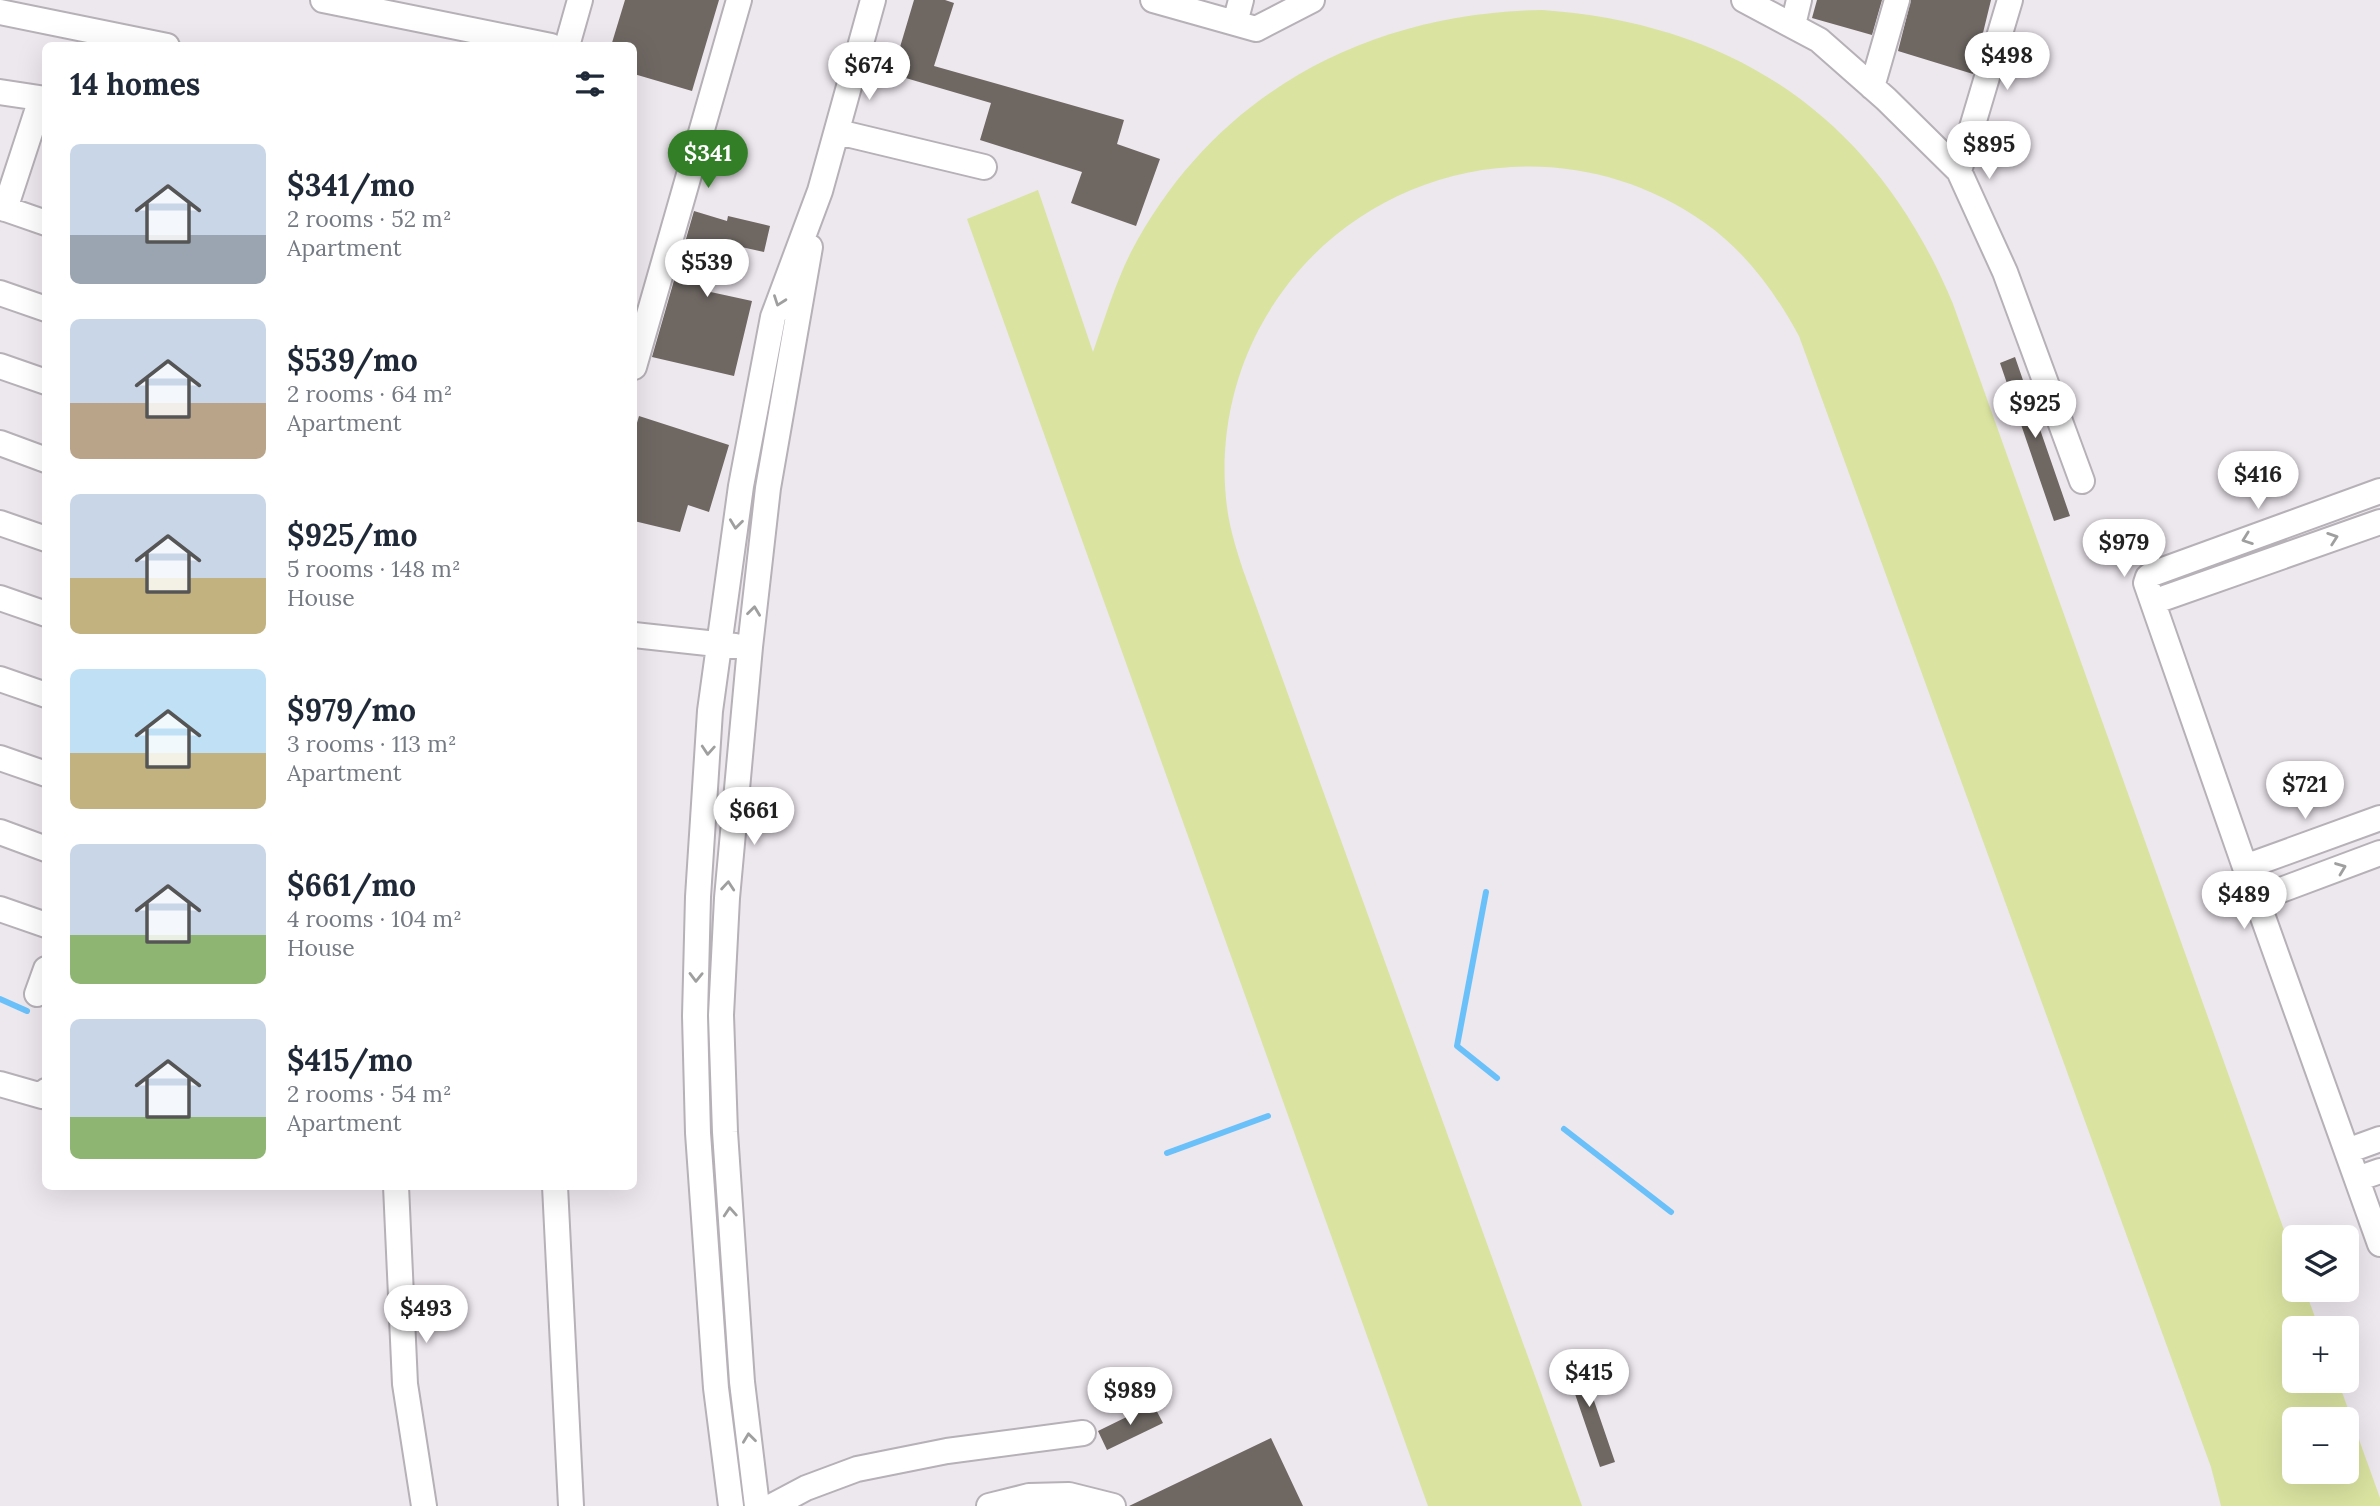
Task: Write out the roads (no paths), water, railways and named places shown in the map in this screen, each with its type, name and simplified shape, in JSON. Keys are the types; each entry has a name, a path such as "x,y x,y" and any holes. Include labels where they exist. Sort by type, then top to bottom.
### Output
{"street":[{"path":"323,0 531,42"},
{"path":"568,42 580,0"},
{"path":"637,356 738,0"},
{"path":"731,1506 716,1388 698,1133 695,1016 698,897 710,710 741,485 773,317 820,191 873,0"},
{"path":"1153,0 1238,11 1256,29 1312,0"},
{"path":"1744,0 1819,40 1959,171 2005,272 2082,481"},
{"path":"1793,25 1799,0"},
{"path":"1872,87 1897,0"},
{"path":"1959,171 2010,0"},
{"path":"0,12 147,42"},
{"path":"0,92 42,99"},
{"path":"42,102 3,208 42,222"},
{"path":"838,132 984,167"},
{"path":"757,1506 742,1382 725,1132 722,1015 727,898 768,488 820,191"},
{"path":"0,293 42,308"},
{"path":"0,366 42,381"},
{"path":"0,443 42,459"},
{"path":"2380,491 2152,574 2148,576 2146,583 2347,1151 2369,1175 2380,1244"},
{"path":"2153,601 2380,522"},
{"path":"0,523 42,538"},
{"path":"0,598 42,613"},
{"path":"637,635 750,647"},
{"path":"0,679 42,694"},
{"path":"0,758 42,773"},
{"path":"2245,867 2380,818"},
{"path":"0,832 42,848"},
{"path":"2257,899 2380,853"},
{"path":"0,909 42,924"},
{"path":"37,994 42,980"},
{"path":"0,1084 42,1096"},
{"path":"2347,1151 2380,1139"},
{"path":"396,1190 405,1384 424,1506"},
{"path":"555,1190 572,1506"},
{"path":"772,1506 806,1488 856,1469 947,1451 1083,1433"},
{"path":"989,1506 1029,1496 1069,1495 1112,1506"}],"waterway":[{"path":"1486,892 1457,1046 1497,1078"},
{"path":"0,999 27,1011"},
{"path":"1167,1153 1268,1116"},
{"path":"1564,1129 1671,1212"}]}
